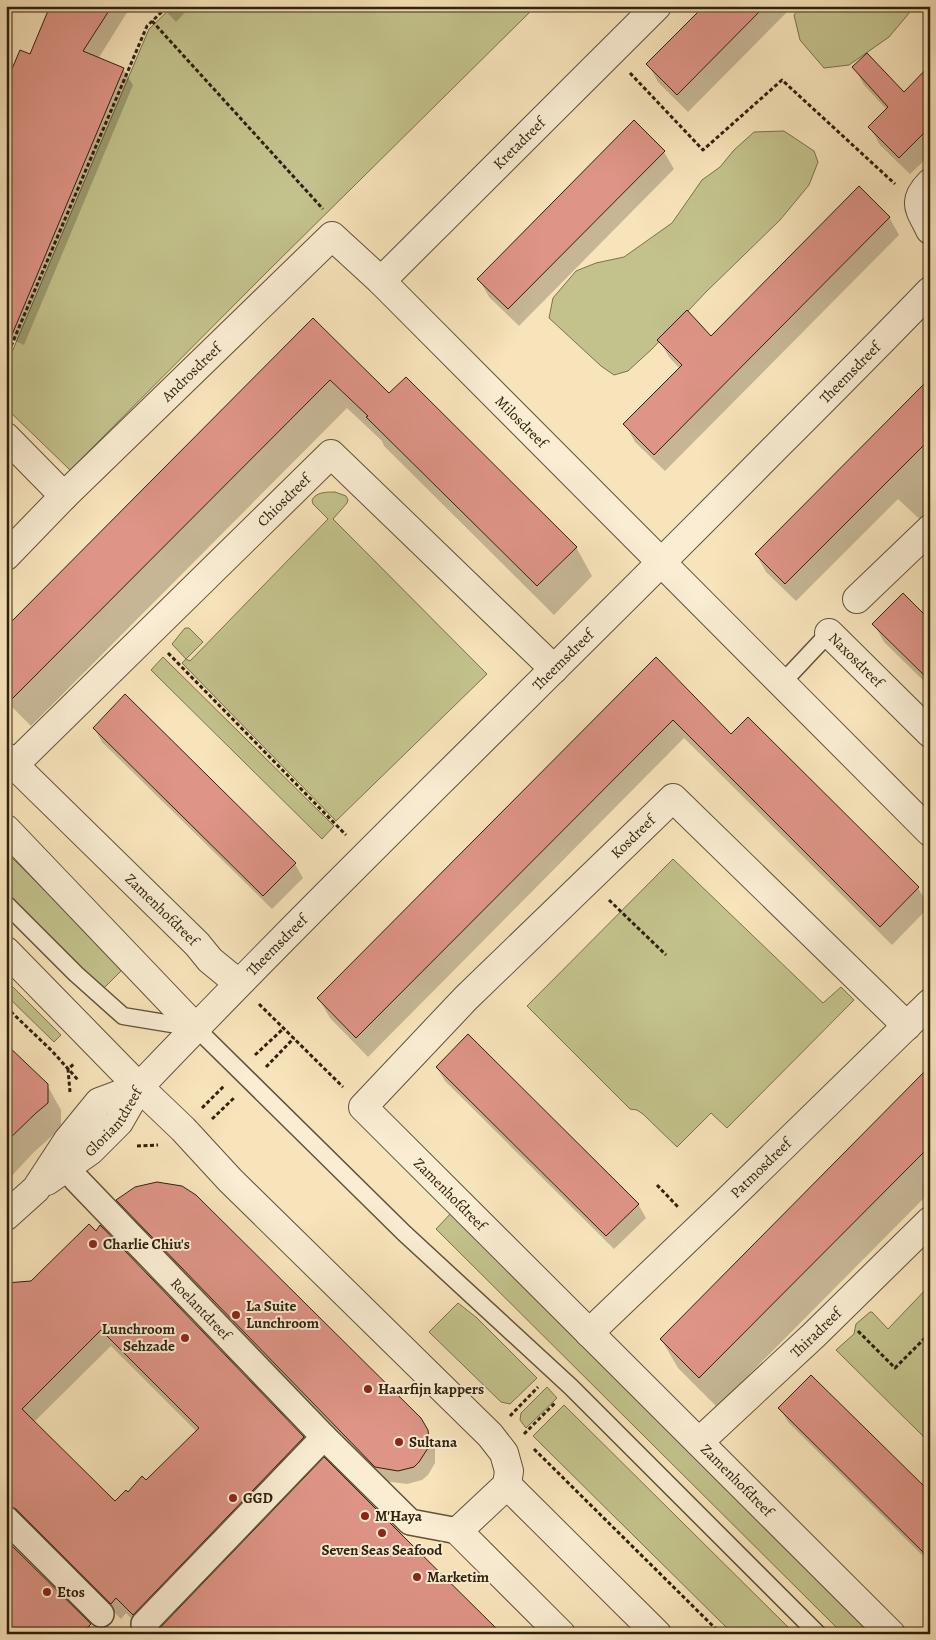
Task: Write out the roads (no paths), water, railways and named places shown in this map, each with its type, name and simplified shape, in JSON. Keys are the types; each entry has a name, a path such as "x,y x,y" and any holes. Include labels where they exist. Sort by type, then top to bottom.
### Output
{"street":[{"name":"Kretadreef","path":"381,281 655,7"},
{"path":"924,194 930,230"},
{"name":"Androsdreef","path":"6,556 64,496 332,236 381,281"},
{"name":"Milosdreef","path":"381,281 662,563"},
{"name":"Theemsdreef","path":"196,1028 365,855 662,563 930,291"},
{"path":"6,437 64,496"},
{"name":"Chiosdreef","path":"10,761 149,633 331,454 554,669"},
{"path":"858,599 930,529"},
{"path":"662,563 930,832"},
{"name":"Naxosdreef","path":"829,633 930,733"},
{"name":"Zamenhofdreef","path":"10,761 197,944 210,960 238,983"},
{"name":"Kosdreef","path":"363,1107 466,998 673,798 907,1026"},
{"path":"6,829 196,1028 139,1087"},
{"path":"6,951 139,1087 183,1129 237,1187 490,1435 504,1453 509,1470 507,1485 458,1532 561,1634"},
{"name":"Patmosdreef","path":"589,1333 930,1003"},
{"name":"Gloriantdreef","path":"36,1189 68,1140 99,1102 139,1087"},
{"name":"Gloriantdreef","path":"6,1216 36,1189 90,1151 120,1122 139,1087"},
{"name":"Zamenhofdreef","path":"363,1107 891,1634"},
{"name":"Roelantdreef","path":"76,1180 324,1437 410,1522 458,1532"},
{"name":"Thiradreef","path":"699,1442 930,1221"},
{"path":"144,1624 324,1437"},
{"path":"507,1485 657,1634"},
{"path":"6,1519 101,1614"}],"lane":[{"name":"Naxosdreef","path":"782,683 829,633"},
{"path":"6,904 76,974 123,1016 196,1028 404,1232 571,1387 818,1634"}],"place":[{"name":"Charlie Chiu's","path":"93,1244"},
{"name":"La Suite Lunchroom","path":"236,1315"},
{"name":"Lunchroom Sehzade","path":"185,1338"},
{"name":"Haarfijn kappers","path":"368,1389"},
{"name":"Sultana","path":"399,1442"},
{"name":"GGD","path":"233,1498"},
{"name":"M'Haya","path":"365,1516"},
{"name":"Seven Seas Seafood","path":"382,1533"},
{"name":"Marketim","path":"417,1577"},
{"name":"Etos","path":"47,1592"}]}
